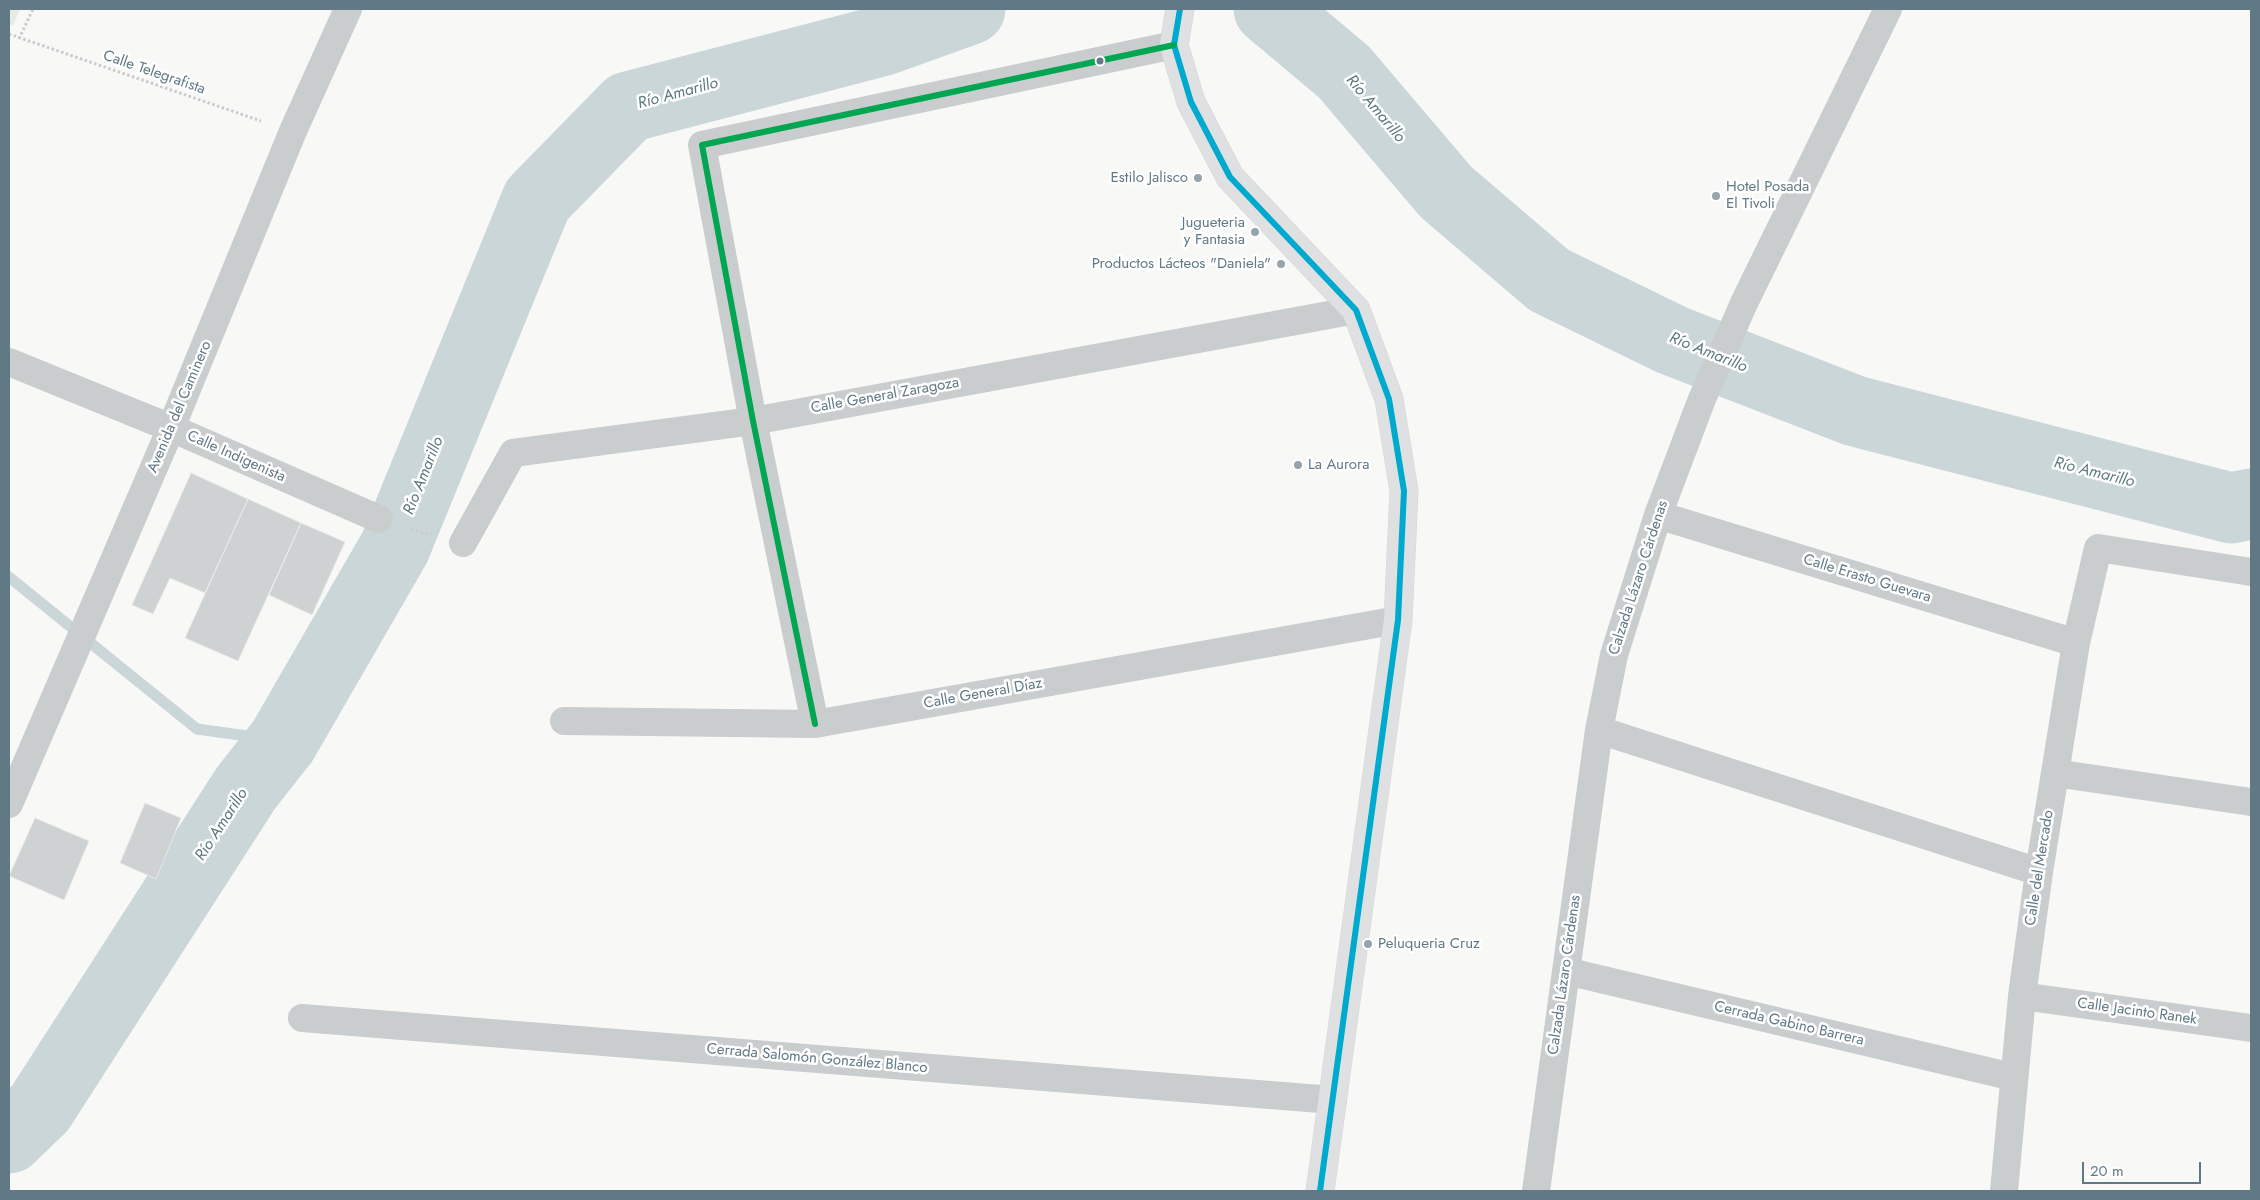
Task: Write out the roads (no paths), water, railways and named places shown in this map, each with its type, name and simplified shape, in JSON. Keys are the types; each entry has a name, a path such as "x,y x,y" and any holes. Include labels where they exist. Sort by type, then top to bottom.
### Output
{"street":[{"name":"Avenida del Caminero","path":"9,804 171,428 293,132 348,9"},
{"path":"1179,9 1174,45 1191,102 1230,177 1356,310 1389,399 1404,491 1398,620 1320,1191"},
{"name":"Calzada Lázaro Cárdenas","path":"1536,1191 1599,730 1614,654 1658,515 1702,399 1744,303 1888,9"},
{"path":"815,724 753,421 702,145 1174,45"},
{"name":"Calle General Zaragoza","path":"450,540 513,453 753,421 1356,310"},
{"name":"Calle Indigenista","path":"9,362 171,428 390,523"},
{"name":"Calle Erasto Guevara","path":"1658,515 2076,643"},
{"name":"Calle del Mercado","path":"2004,1191 2013,1077 2039,872 2076,643 2098,548 2251,572"},
{"name":"Calle General Díaz","path":"564,721 815,724 1398,620"},
{"path":"1599,730 2039,872"},
{"path":"2055,773 2251,802"},
{"name":"Cerrada Gabino Barrera","path":"1566,971 2013,1077"},
{"name":"Calle Jacinto Ranek","path":"2022,996 2251,1028"},
{"name":"Cerrada Salomón González Blanco","path":"302,1018 1333,1100"}],"waterway":[{"name":"Río Amarillo","path":"9,1138 40,1108 246,788 283,741 395,547 537,200 628,107 881,41 970,9"},
{"name":"Río Amarillo","path":"1269,9 1344,72 1446,192 1549,280 1672,340 1855,411 2231,508 2251,504"},
{"path":"9,577 197,729 283,741"}],"place":[{"name":"Estilo Jalisco","path":"1198,178"},
{"name":"Hotel Posada El Tivoli","path":"1716,196"},
{"name":"Jugueteria y Fantasia","path":"1255,232"},
{"name":"Productos Lácteos \"Daniela\"","path":"1281,264"},
{"name":"La Aurora","path":"1298,465"},
{"name":"Peluqueria Cruz","path":"1368,944"}]}
